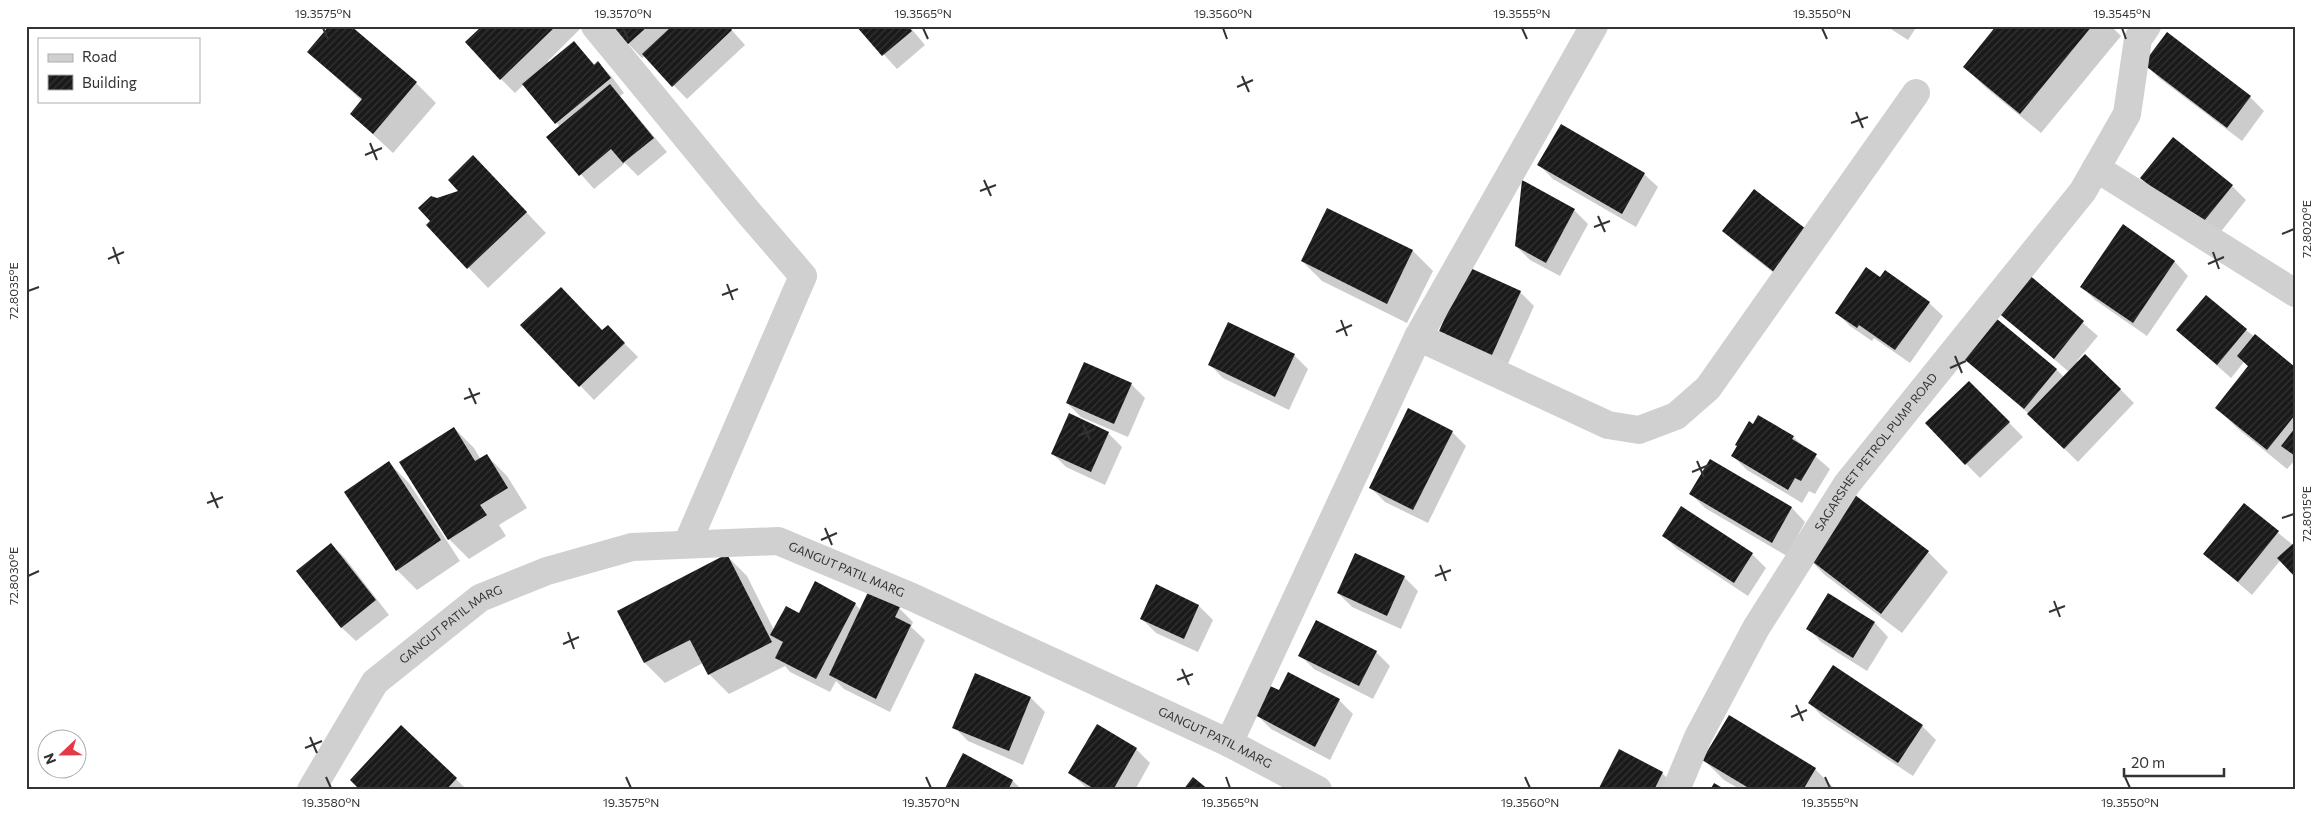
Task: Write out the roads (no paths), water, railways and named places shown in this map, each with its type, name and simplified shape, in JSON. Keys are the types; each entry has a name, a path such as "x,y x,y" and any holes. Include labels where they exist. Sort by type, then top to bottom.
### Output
{"street":[{"path":"595,26 748,212 804,276 687,544"},
{"path":"1229,743 1418,337 1594,26"},
{"name":"SAGARSHET PETROL PUMP ROAD","path":"1676,790 1698,737 1756,628 1847,484 2083,191 2127,114 2137,31"},
{"path":"1418,337 1608,425 1639,430 1676,416 1708,388 1916,93"},
{"path":"2096,168 2295,294"},
{"name":"GANGUT PATIL MARG","path":"311,790 375,682 480,598 547,571 632,546 778,541 912,597 1229,743 1318,790"}]}
